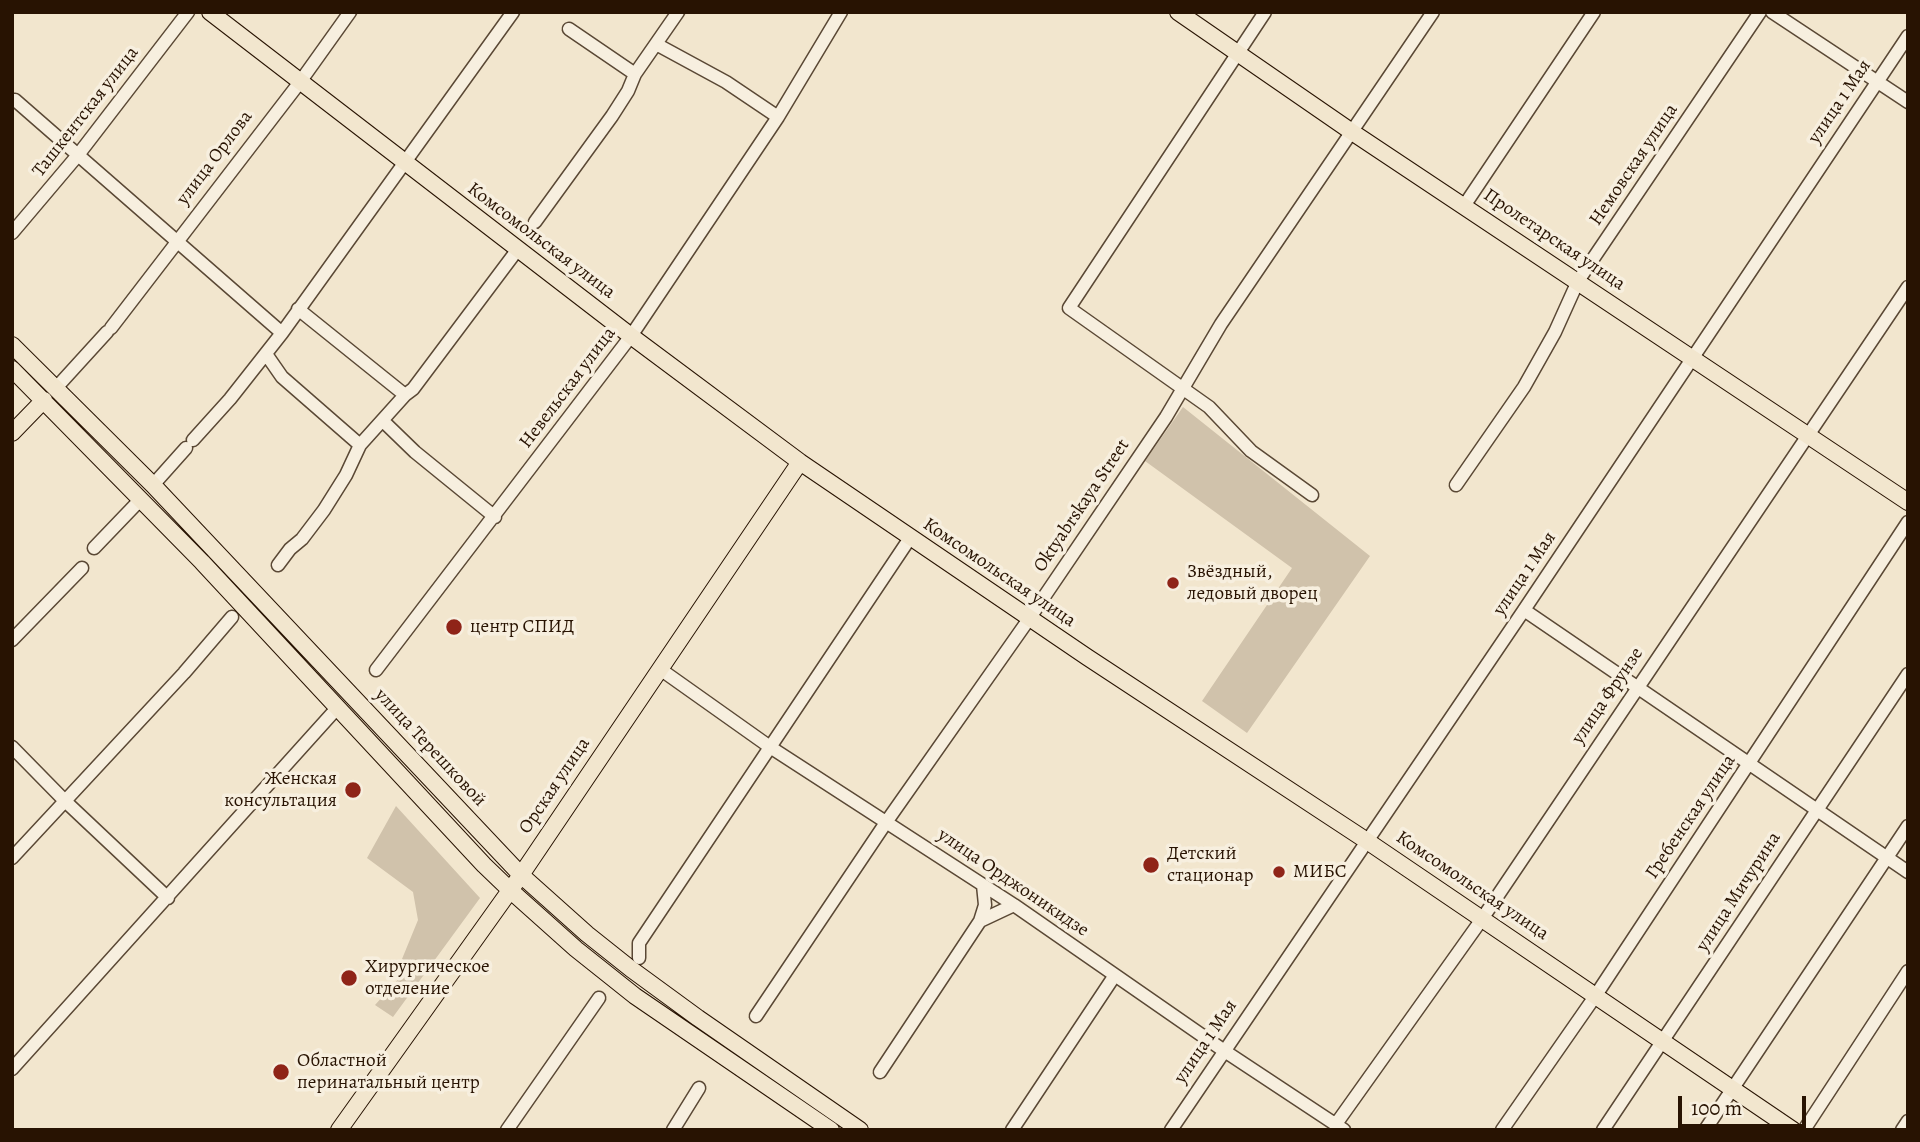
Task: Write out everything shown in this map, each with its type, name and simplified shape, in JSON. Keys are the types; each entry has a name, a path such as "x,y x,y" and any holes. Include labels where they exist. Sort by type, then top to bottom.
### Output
{"main road":[{"name":"Комсомольская улица","path":"210,12 631,336 800,462 1793,1130"},
{"name":"Пролетарская улица","path":"1178,12 1352,132 1908,502"},
{"name":"улица Терешковой","path":"12,345 152,485 521,874 587,934 631,969 860,1130"},
{"name":"улица Терешковой","path":"12,369 141,499 510,890 576,949 635,996 831,1130"},
{"path":"12,433 44,400"},
{"name":"Орская улица","path":"345,1128 800,462"}],"street":[{"name":"Ташкентская улица","path":"12,233 78,155 188,12"},
{"name":"улица Орлова","path":"56,388 109,330 178,242 350,12"},
{"path":"152,485 230,399 266,354 406,164 513,12"},
{"path":"535,222 612,116 635,74 678,12"},
{"name":"Невельская улица","path":"376,670 631,336 778,117 841,12"},
{"path":"1265,12 1069,308 1209,407 1251,451 1312,495"},
{"name":"Oktyabrskaya Street","path":"756,1016 887,821 1030,618 1182,390 1221,324 1433,12"},
{"path":"1464,206 1594,12"},
{"name":"Немовская улица","path":"1456,485 1524,387 1555,332 1578,281 1760,12"},
{"path":"1772,12 1908,102"},
{"path":"569,29 635,74"},
{"name":"улица 1 Мая","path":"1171,1130 1524,610 1908,36"},
{"path":"656,44 726,82 778,117"},
{"path":"15,100 282,333"},
{"path":"278,565 324,510 346,475 360,445 420,380 518,249"},
{"name":"улица Фрунзе","path":"1341,1128 1908,287"},
{"path":"298,309 405,395"},
{"path":"266,354 282,377 360,445"},
{"path":"383,421 415,453 495,517"},
{"path":"94,548 141,499"},
{"name":"Гребенская улица","path":"1502,1130 1596,995 1908,522"},
{"path":"639,958 639,943 910,538"},
{"path":"12,640 82,568"},
{"path":"1524,610 1908,872"},
{"path":"12,858 232,617"},
{"name":"улица Орджоникидзе","path":"660,669 770,747 1014,905 1341,1128"},
{"name":"улица Мичурина","path":"1603,1130 1908,674"},
{"path":"12,1069 338,707"},
{"path":"12,747 168,898"},
{"path":"1705,1130 1908,826"},
{"path":"880,1072 980,921 985,905 984,885"},
{"path":"980,921 1014,905"},
{"path":"1804,1130 1908,971"},
{"path":"1012,1130 1115,975"},
{"path":"507,1130 599,999"},
{"path":"673,1130 699,1088"},
{"path":"1902,1130 1908,1121"}],"shaded area":[{"path":"1183,407 1370,556 1247,733 1202,701 1292,568 1145,461"},
{"path":"396,806 480,898 393,1017 375,1005 410,966 402,959 418,920 413,892 367,858"}],"place":[{"name":"Звёздный, ледовый дворец","path":"1173,583"},
{"name":"центр СПИД","path":"454,627"},
{"name":"Женская консультация","path":"353,790"},
{"name":"Детский стационар","path":"1151,865"},
{"name":"МИБС","path":"1279,872"},
{"name":"Хирургическое отделение","path":"349,978"},
{"name":"Областной перинатальный центр","path":"281,1072"}]}
